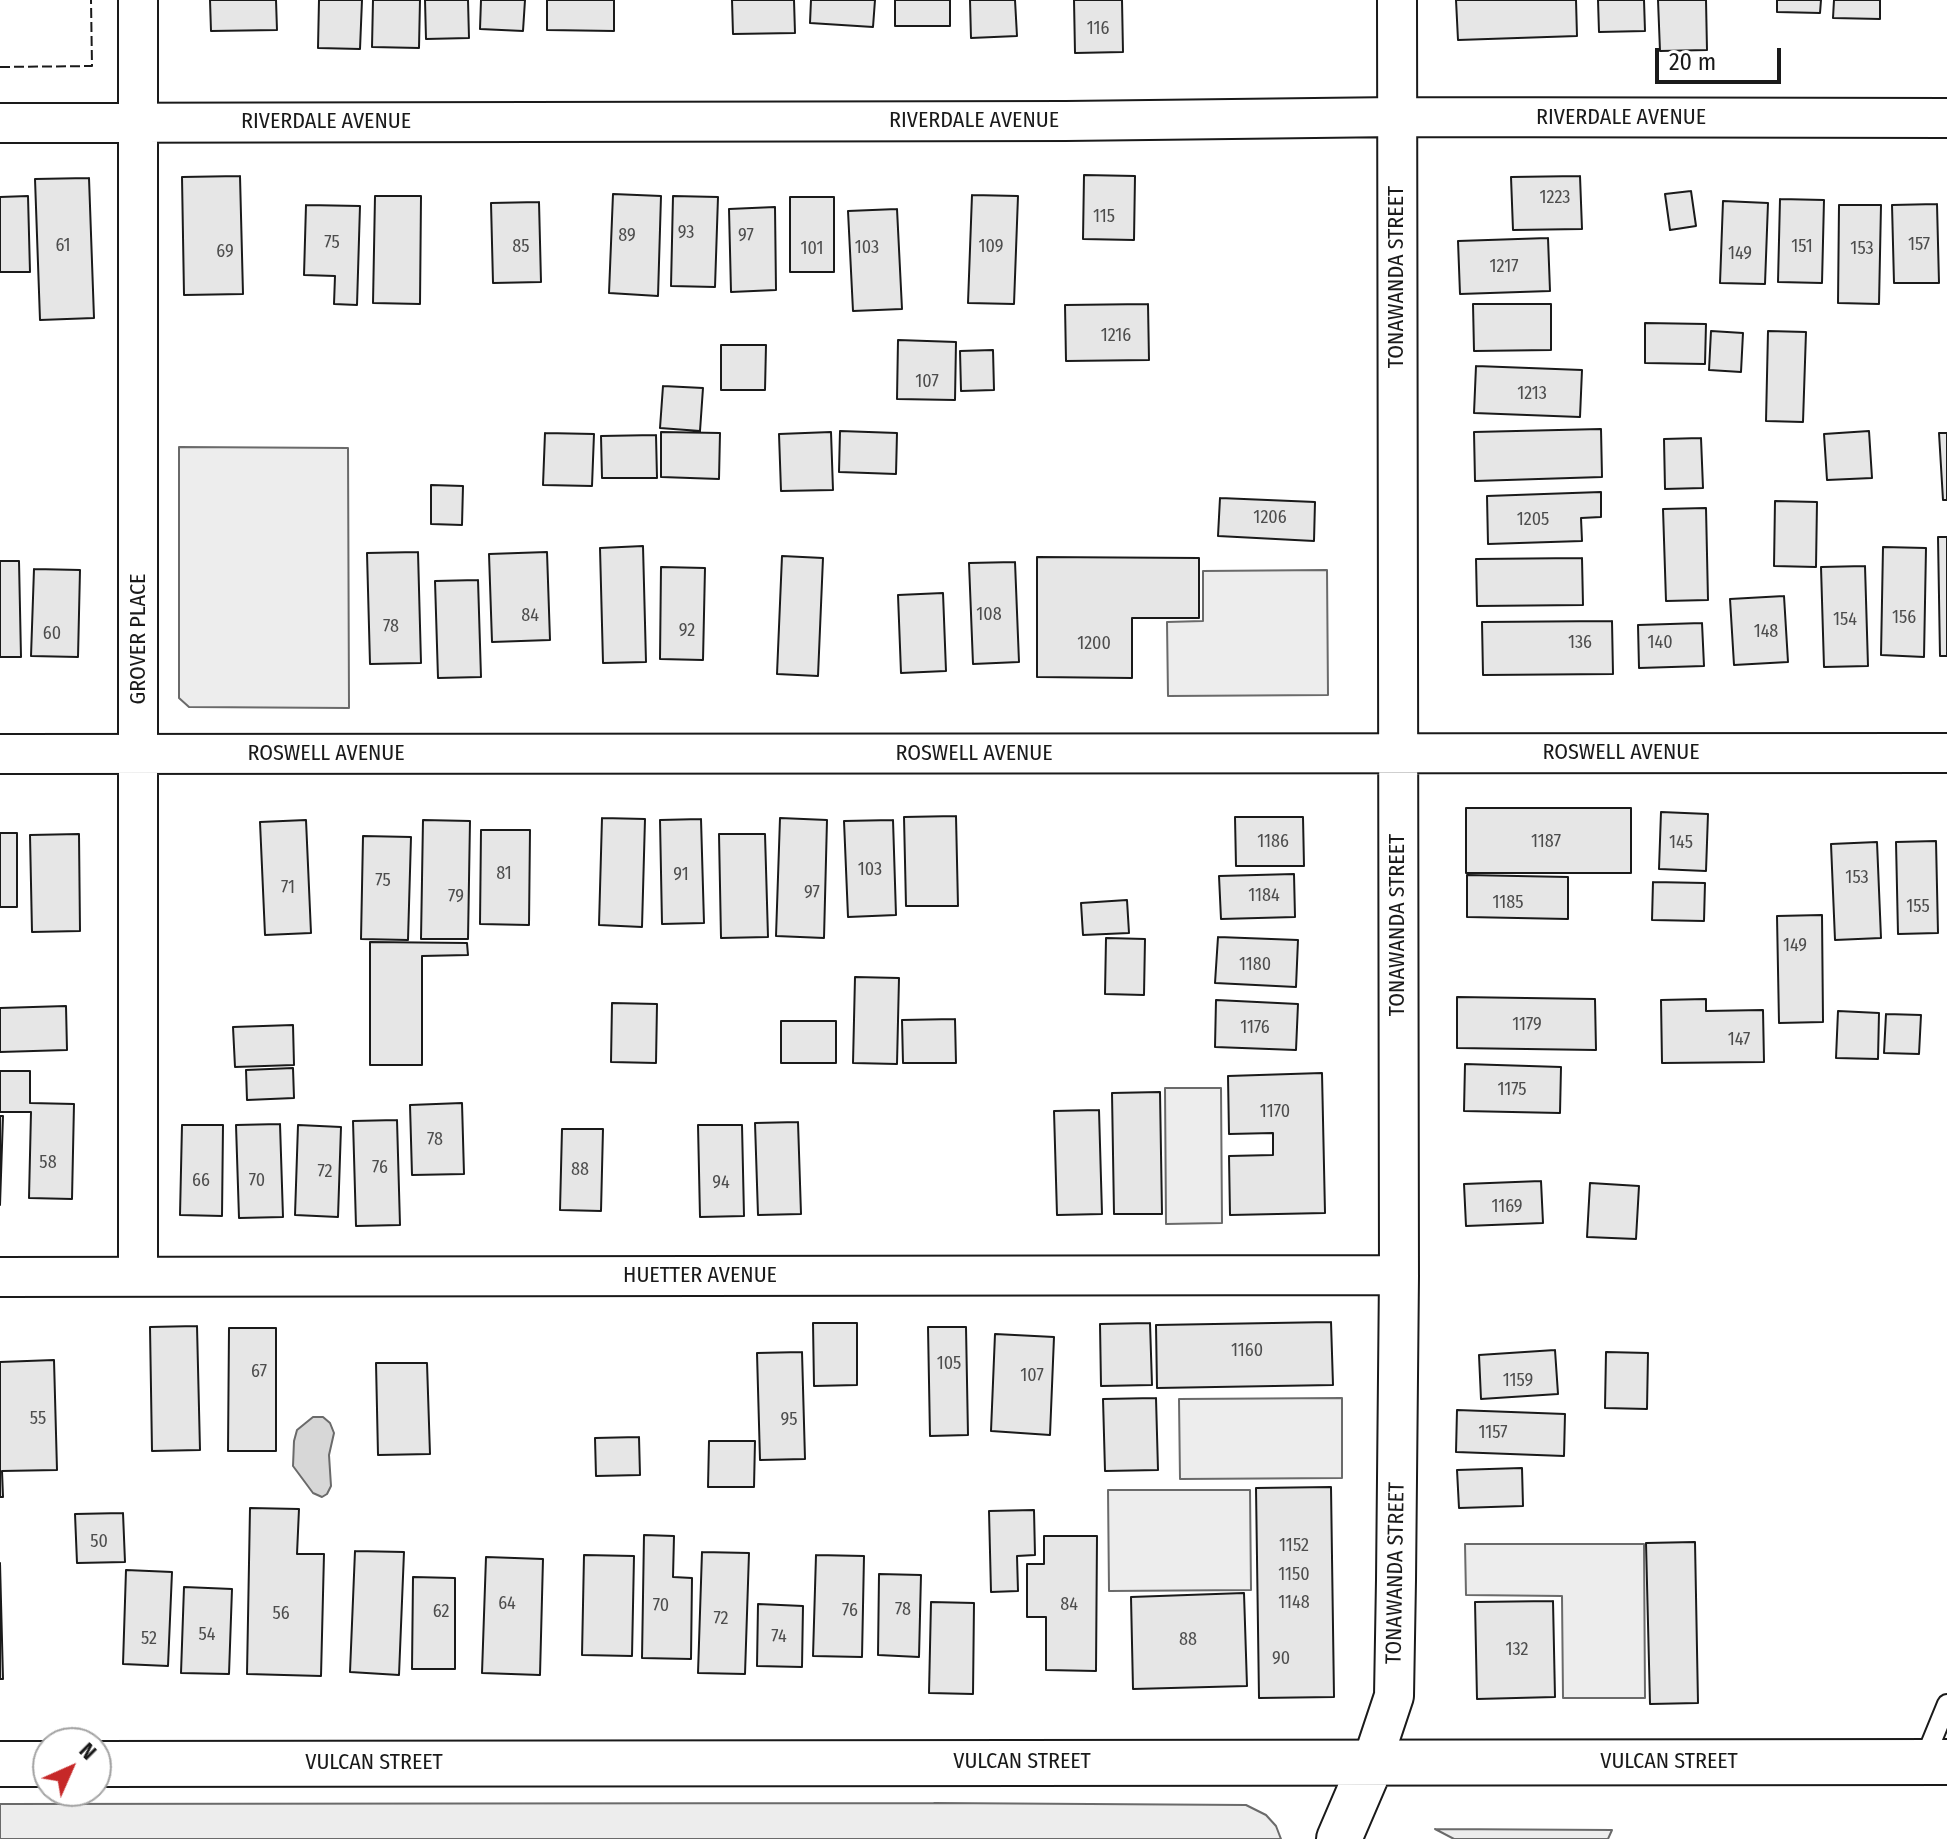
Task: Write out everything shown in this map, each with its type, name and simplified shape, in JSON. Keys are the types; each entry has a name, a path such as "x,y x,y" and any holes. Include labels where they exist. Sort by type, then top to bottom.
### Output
{"street":[{"name":"GROVER PLACE","path":"138,0 138,1277"},
{"name":"TONAWANDA STREET","path":"1339,1839 1372,1762 1394,1696 1399,1275 1397,0"},
{"name":"RIVERDALE AVENUE","path":"0,123 1050,121 1397,117 1947,118"},
{"name":"ROSWELL AVENUE","path":"0,754 1947,753"},
{"name":"HUETTER AVENUE","path":"0,1277 1399,1275"},
{"name":"VULCAN STREET","path":"112,1764 1935,1762"},
{"path":"0,1764 32,1764"}],"lane":[{"path":"1935,1762 1947,1704"}],"shaded area":[{"path":"179,447 348,448 349,708 189,707 179,698"},
{"path":"1327,570 1328,695 1168,696 1167,622 1203,621 1203,571"},
{"path":"1165,1088 1221,1088 1222,1223 1166,1224"},
{"path":"1342,1398 1342,1478 1180,1479 1179,1399"},
{"path":"313,1417 323,1417 334,1433 329,1455 331,1486 322,1497 313,1493 293,1466 297,1430"},
{"path":"1108,1490 1250,1490 1251,1590 1109,1591"},
{"path":"1465,1544 1644,1544 1645,1698 1563,1698 1562,1596 1466,1595"},
{"path":"0,1804 112,1807 112,1804 1246,1805 1266,1815 1276,1826 1281,1839 0,1839"},
{"path":"1435,1829 1612,1830 1608,1839 1454,1839"}],"building":[{"path":"210,0 276,0 277,30 211,31"},
{"path":"319,0 362,0 360,49 318,48"},
{"path":"373,0 420,0 419,48 372,47"},
{"path":"425,0 468,0 469,38 426,39"},
{"path":"481,0 525,0 523,31 480,29"},
{"path":"547,0 614,0 614,31 547,30"},
{"path":"732,0 794,0 795,33 733,34"},
{"path":"811,0 875,0 873,27 810,23"},
{"path":"895,0 950,0 950,26 895,26"},
{"path":"970,0 1015,0 1017,36 971,38"},
{"path":"1074,0 1122,0 1123,52 1075,53"},
{"path":"1456,0 1576,0 1577,36 1458,40"},
{"path":"1598,0 1644,0 1645,31 1599,32"},
{"path":"1658,0 1706,0 1707,50 1660,51"},
{"path":"1777,0 1821,0 1820,13 1777,12"},
{"path":"1834,0 1880,0 1880,19 1833,18"},
{"path":"1084,175 1135,176 1134,240 1083,239"},
{"path":"240,176 243,294 184,295 182,177"},
{"path":"1580,176 1582,229 1513,230 1511,177"},
{"path":"89,178 94,318 40,320 35,179"},
{"path":"1691,191 1696,226 1670,230 1665,194"},
{"path":"613,194 661,196 658,296 609,293"},
{"path":"972,195 1018,196 1014,304 968,303"},
{"path":"28,196 30,272 0,272 0,197"},
{"path":"375,196 421,196 420,304 373,303"},
{"path":"673,196 718,197 715,287 671,286"},
{"path":"790,197 834,197 834,272 790,272"},
{"path":"1780,199 1824,200 1822,283 1778,282"},
{"path":"1723,201 1768,203 1765,284 1720,283"},
{"path":"539,202 541,282 493,283 491,203"},
{"path":"1937,204 1939,283 1894,283 1892,205"},
{"path":"306,205 360,206 357,305 334,304 335,276 304,275"},
{"path":"1839,205 1881,205 1879,304 1838,303"},
{"path":"775,207 776,290 731,292 729,209"},
{"path":"897,209 902,309 853,311 848,211"},
{"path":"1548,238 1550,291 1460,294 1458,241"},
{"path":"1148,304 1149,360 1066,361 1065,305"},
{"path":"1473,304 1551,304 1551,350 1474,351"},
{"path":"1645,323 1706,324 1705,364 1645,363"},
{"path":"1711,331 1743,333 1741,372 1709,370"},
{"path":"1768,331 1806,332 1803,422 1766,421"},
{"path":"898,340 956,342 955,400 897,399"},
{"path":"721,345 766,345 765,390 721,390"},
{"path":"993,350 994,390 961,391 960,351"},
{"path":"1476,366 1582,370 1580,417 1474,413"},
{"path":"663,386 703,388 700,431 660,428"},
{"path":"1601,429 1602,477 1475,481 1474,432"},
{"path":"840,431 897,433 896,474 839,472"},
{"path":"1869,431 1872,478 1827,480 1824,434"},
{"path":"661,432 720,433 719,479 661,477"},
{"path":"831,432 833,490 781,491 779,434"},
{"path":"545,433 594,434 592,486 543,485"},
{"path":"1939,433 1947,433 1947,500 1943,500"},
{"path":"656,435 657,478 602,478 601,436"},
{"path":"1701,438 1703,488 1665,489 1664,439"},
{"path":"431,485 463,486 462,525 431,524"},
{"path":"1601,492 1601,517 1581,518 1582,541 1488,544 1487,496"},
{"path":"1220,498 1315,502 1314,541 1218,536"},
{"path":"1775,501 1817,502 1816,567 1774,566"},
{"path":"1706,508 1708,600 1666,601 1663,509"},
{"path":"1938,537 1947,537 1947,656 1940,656"},
{"path":"643,546 646,662 603,663 600,548"},
{"path":"1883,547 1926,548 1924,657 1881,655"},
{"path":"418,552 421,663 370,664 367,553"},
{"path":"547,552 550,640 492,642 489,554"},
{"path":"782,556 823,558 818,676 777,674"},
{"path":"1037,557 1199,558 1199,618 1132,618 1132,678 1037,677"},
{"path":"1582,558 1583,605 1477,606 1476,559"},
{"path":"0,561 19,561 21,657 0,657"},
{"path":"1015,562 1019,662 973,664 969,563"},
{"path":"1865,566 1868,666 1824,667 1821,567"},
{"path":"661,567 705,568 703,660 660,659"},
{"path":"34,569 80,570 78,657 31,656"},
{"path":"478,580 481,677 438,678 435,581"},
{"path":"943,593 946,671 901,673 898,595"},
{"path":"1784,596 1788,662 1734,665 1730,599"},
{"path":"1612,621 1613,674 1483,675 1482,622"},
{"path":"1702,623 1704,666 1639,668 1638,625"},
{"path":"1466,808 1631,808 1631,873 1466,873"},
{"path":"1661,812 1708,814 1706,871 1659,869"},
{"path":"956,816 958,906 906,906 904,817"},
{"path":"1235,817 1303,817 1304,866 1236,866"},
{"path":"602,818 645,819 642,927 599,925"},
{"path":"780,818 827,820 824,938 776,936"},
{"path":"701,819 704,923 662,924 660,820"},
{"path":"306,820 311,933 265,935 260,822"},
{"path":"423,820 470,821 468,939 421,939"},
{"path":"893,820 896,915 848,917 844,821"},
{"path":"481,830 530,830 529,925 480,924"},
{"path":"0,833 17,833 17,907 0,907"},
{"path":"79,834 80,931 32,932 30,835"},
{"path":"719,834 765,834 768,937 721,938"},
{"path":"363,836 411,837 408,940 361,939"},
{"path":"1936,841 1938,933 1898,934 1896,842"},
{"path":"1877,842 1881,938 1835,940 1831,844"},
{"path":"1294,874 1295,917 1221,919 1219,876"},
{"path":"1467,875 1568,877 1568,919 1467,917"},
{"path":"1653,882 1705,883 1704,921 1652,920"},
{"path":"1127,900 1129,933 1083,935 1081,903"},
{"path":"1822,915 1823,1022 1779,1023 1777,916"},
{"path":"1218,937 1298,940 1296,987 1215,983"},
{"path":"1106,938 1145,939 1144,995 1105,994"},
{"path":"370,942 467,943 468,955 422,956 422,1065 370,1065"},
{"path":"855,977 899,978 897,1064 853,1063"},
{"path":"1457,997 1595,999 1596,1050 1457,1048"},
{"path":"1706,999 1706,1011 1763,1010 1764,1062 1662,1063 1661,1000"},
{"path":"1216,1000 1298,1004 1296,1050 1215,1047"},
{"path":"612,1003 657,1004 656,1063 611,1062"},
{"path":"66,1006 67,1050 0,1052 0,1008"},
{"path":"1838,1011 1879,1013 1878,1059 1836,1058"},
{"path":"1886,1014 1921,1015 1919,1054 1884,1053"},
{"path":"955,1019 956,1063 903,1063 902,1020"},
{"path":"781,1021 836,1021 836,1063 781,1063"},
{"path":"293,1025 294,1065 235,1067 233,1027"},
{"path":"1465,1064 1561,1067 1560,1113 1464,1111"},
{"path":"293,1068 294,1098 247,1100 246,1070"},
{"path":"0,1071 30,1071 30,1103 74,1104 72,1199 29,1198 31,1112 0,1112"},
{"path":"1322,1073 1325,1213 1230,1215 1229,1156 1273,1155 1273,1133 1229,1134 1228,1076"},
{"path":"1160,1092 1162,1214 1114,1214 1112,1093"},
{"path":"462,1103 464,1174 412,1175 410,1105"},
{"path":"1099,1110 1102,1214 1057,1215 1054,1111"},
{"path":"0,1116 3,1116 0,1205"},
{"path":"397,1120 400,1225 356,1226 353,1121"},
{"path":"798,1122 801,1214 758,1215 755,1123"},
{"path":"280,1124 283,1217 239,1218 236,1125"},
{"path":"182,1125 223,1125 222,1216 180,1215"},
{"path":"298,1125 341,1127 338,1217 295,1215"},
{"path":"698,1125 742,1125 744,1216 700,1217"},
{"path":"562,1129 603,1129 601,1211 560,1210"},
{"path":"1541,1181 1543,1223 1466,1226 1464,1184"},
{"path":"1590,1183 1639,1186 1636,1239 1587,1237"},
{"path":"1331,1322 1333,1385 1157,1388 1156,1325"},
{"path":"813,1323 857,1323 857,1385 814,1386"},
{"path":"1150,1323 1152,1385 1101,1386 1100,1324"},
{"path":"197,1326 200,1450 152,1451 150,1327"},
{"path":"928,1327 966,1327 968,1435 930,1436"},
{"path":"229,1328 276,1328 276,1451 228,1451"},
{"path":"995,1334 1054,1337 1050,1435 991,1431"},
{"path":"1555,1350 1558,1394 1481,1399 1479,1355"},
{"path":"802,1352 805,1459 760,1460 757,1353"},
{"path":"1606,1352 1648,1353 1647,1409 1605,1408"},
{"path":"54,1360 57,1470 2,1471 3,1497 0,1497 0,1362"},
{"path":"376,1363 427,1363 430,1454 378,1455"},
{"path":"1156,1398 1158,1470 1105,1471 1103,1399"},
{"path":"1457,1410 1565,1414 1564,1456 1456,1452"},
{"path":"639,1437 640,1475 596,1476 595,1438"},
{"path":"709,1441 755,1441 754,1487 708,1487"},
{"path":"1522,1468 1523,1506 1459,1508 1457,1470"},
{"path":"1331,1487 1334,1697 1259,1698 1256,1488"},
{"path":"250,1508 299,1509 297,1554 324,1554 321,1676 247,1674"},
{"path":"1034,1510 1035,1555 1017,1556 1018,1591 991,1592 989,1511"},
{"path":"123,1513 125,1562 77,1563 75,1514"},
{"path":"644,1535 674,1536 673,1577 692,1578 691,1659 642,1658"},
{"path":"1044,1536 1097,1536 1096,1671 1046,1670 1046,1617 1027,1617 1027,1564 1044,1564"},
{"path":"1695,1542 1698,1703 1650,1704 1646,1543"},
{"path":"355,1551 404,1552 399,1675 350,1672"},
{"path":"702,1552 749,1553 745,1674 698,1673"},
{"path":"584,1555 634,1556 632,1656 582,1655"},
{"path":"816,1555 864,1556 862,1657 813,1656"},
{"path":"486,1557 543,1559 540,1675 482,1673"},
{"path":"0,1563 3,1679 0,1679"},
{"path":"126,1570 172,1572 168,1666 123,1664"},
{"path":"879,1574 921,1575 919,1657 878,1655"},
{"path":"413,1577 455,1578 455,1669 412,1669"},
{"path":"184,1587 232,1589 229,1674 181,1673"},
{"path":"1244,1593 1247,1686 1133,1689 1131,1597"},
{"path":"1553,1601 1555,1697 1477,1699 1475,1602"},
{"path":"931,1602 974,1603 973,1694 929,1693"},
{"path":"758,1604 803,1606 802,1667 757,1666"}],"fence":[{"path":"0,67 92,66 91,0"}]}
